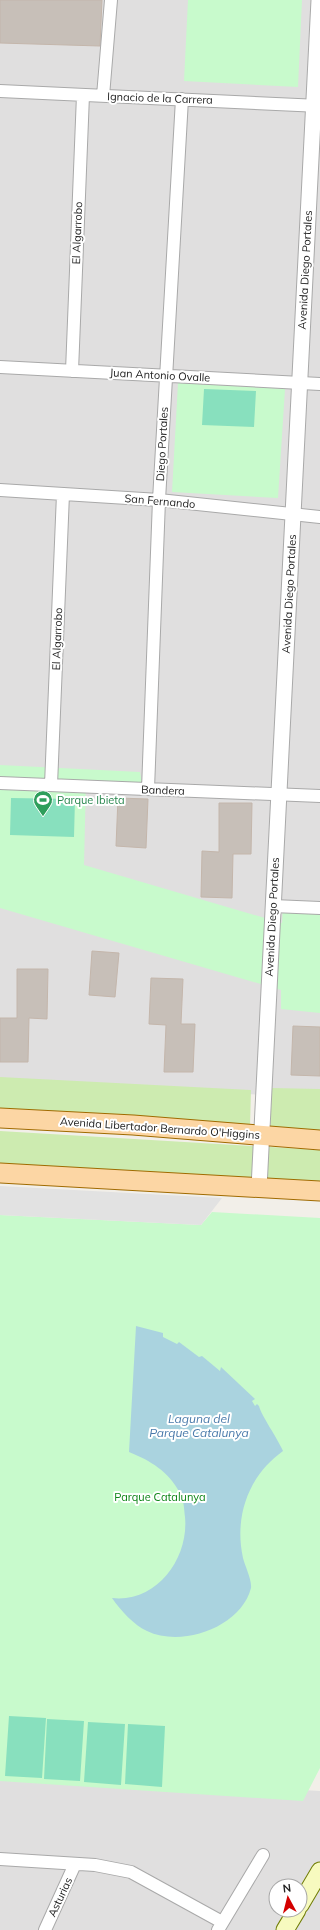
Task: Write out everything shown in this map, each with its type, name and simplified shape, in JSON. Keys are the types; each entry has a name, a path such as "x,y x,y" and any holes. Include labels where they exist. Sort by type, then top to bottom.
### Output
{"main road":[{"name":"Avenida Libertador Bernardo O'Higgins","path":"0,1118 133,1125 320,1140"},
{"path":"0,1172 320,1191"},
{"path":"308,1891 320,1871"},
{"path":"285,1930 292,1918"}],"street":[{"path":"103,96 111,0"},
{"name":"Avenida Diego Portales","path":"259,1188 299,382 317,105 319,0"},
{"name":"Ignacio de la Carrera","path":"0,91 317,105"},
{"name":"El Algarrobo","path":"72,371 83,95"},
{"name":"Diego Portales","path":"148,789 159,500 182,99"},
{"name":"Juan Antonio Ovalle","path":"0,367 320,384"},
{"name":"San Fernando","path":"0,490 159,500 292,515 320,516"},
{"name":"El Algarrobo","path":"51,785 63,494"},
{"name":"Bandera","path":"0,783 320,796"},
{"path":"273,906 320,908"},
{"path":"0,1859 95,1865 131,1872 220,1926 263,1855"},
{"name":"Asturias","path":"45,1930 75,1864"}],"shaded area":[{"path":"0,0 320,0 320,1098 0,1081"},
{"path":"0,1186 222,1198 201,1225 0,1215"},
{"path":"0,1773 320,1791 320,1930 0,1930"}],"green space":[{"path":"188,0 302,0 298,87 184,81"},
{"path":"178,383 285,389 278,498 172,492"},
{"path":"204,389 256,391 254,427 202,425"},
{"name":"Parque Ibieta","path":"0,765 140,772 142,783 86,780 84,865 282,923 283,905 320,906 320,1013 281,1009 281,990 0,908"},
{"name":"Parque Ibieta","path":"11,798 75,799 74,837 10,835"},
{"path":"0,1077 251,1090 250,1127 0,1110"},
{"path":"272,1088 320,1089 320,1133 270,1130"},
{"path":"0,1131 320,1150 320,1183 0,1165"},
{"name":"Parque Catalunya","path":"212,1212 320,1218 320,1768 303,1801 0,1781 0,1215 201,1225"},
{"path":"9,1716 46,1718 42,1778 5,1776"},
{"path":"47,1719 84,1721 80,1781 44,1779"},
{"path":"88,1722 125,1724 121,1785 84,1782"},
{"path":"128,1724 165,1726 162,1787 125,1784"}],"water":[{"name":"Laguna del Parque Catalunya","path":"136,1326 163,1333 163,1337 177,1344 179,1342 199,1357 202,1356 220,1371 221,1367 255,1399 252,1401 255,1406 257,1404 259,1406 283,1451 261,1472 246,1498 242,1513 241,1543 243,1558 251,1585 245,1602 235,1614 223,1623 193,1635 177,1637 161,1636 147,1631 128,1617 112,1598 128,1598 143,1593 156,1585 167,1575 176,1562 182,1548 185,1532 183,1502 175,1485 152,1463 129,1452"}],"building":[{"path":"0,0 102,0 100,46 0,43"},
{"path":"118,798 148,799 146,848 116,846"},
{"path":"219,803 252,803 251,854 233,854 232,898 201,897 202,851 219,852"},
{"path":"92,951 119,953 115,997 89,995"},
{"path":"17,969 48,969 47,1019 29,1018 28,1062 0,1062 0,1018 17,1018"},
{"path":"151,978 183,979 181,1024 195,1024 193,1072 164,1072 166,1025 149,1024"},
{"path":"293,1026 320,1027 320,1076 291,1075"}],"place":[{"name":"Parque Ibieta","path":"43,817"}]}
